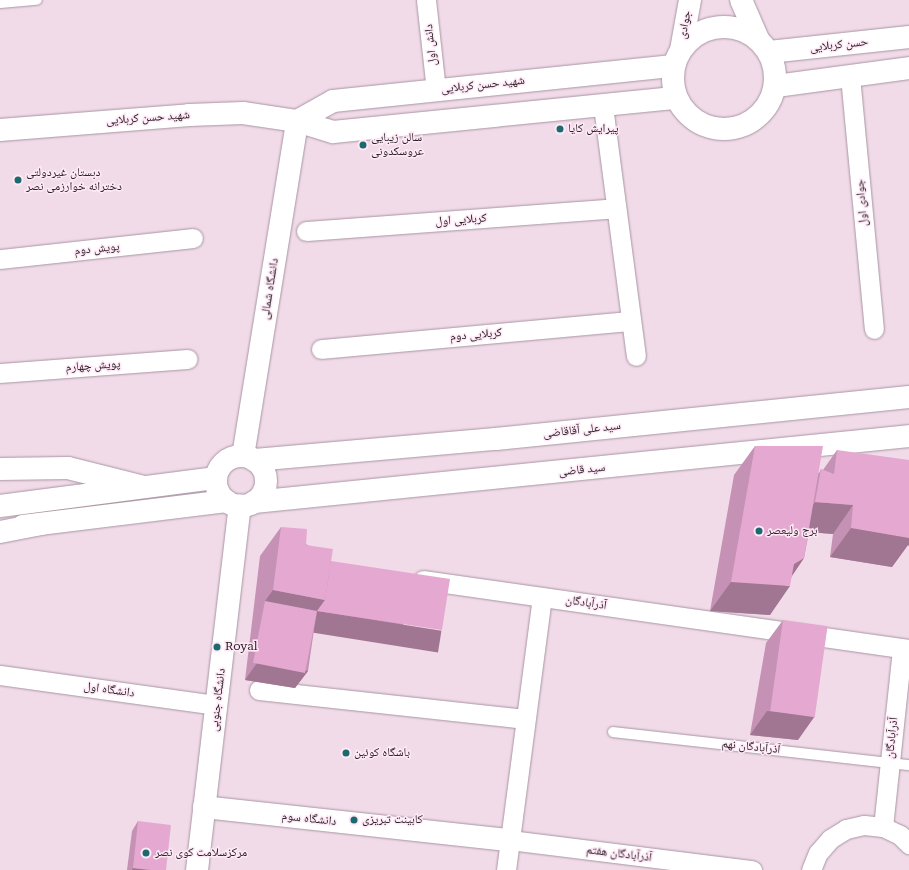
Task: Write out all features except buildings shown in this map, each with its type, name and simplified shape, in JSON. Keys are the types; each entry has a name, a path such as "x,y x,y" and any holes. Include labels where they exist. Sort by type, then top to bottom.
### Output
{"main road":[{"name":"جوادی","path":"677,58 690,0"},
{"path":"741,0 764,46 775,69 776,86 770,102 761,115 747,125 731,130 714,129 698,123 685,113 676,98 672,82 677,58 693,37 708,29 726,27 743,30 764,46"},
{"name":"حسن کربلایی","path":"764,46 909,38"},
{"name":"شهید حسن کربلایی","path":"297,121 333,101 436,90 677,58"},
{"path":"776,86 909,68"},
{"name":"شهید حسن کربلایی","path":"0,130 189,115 243,113 297,121 333,132 676,98"},
{"name":"دانشگاه شمالی","path":"249,458 297,121"},
{"name":"سید علی آقاقاضی","path":"249,458 496,439 909,397"},
{"name":"سید قاضی","path":"0,531 41,524 240,503 909,436"},
{"path":"234,457 249,458 262,467 265,476 265,486 261,495 240,503 218,491 216,478 219,469 225,461 234,457"},
{"path":"0,469 68,468 144,487"},
{"path":"0,506 216,478"},
{"name":"دانشگاه جنوبی","path":"196,870 217,705 240,503"},
{"name":"دانشگاه سوم","path":"204,807 510,840"}],"street":[{"name":"دانش اول","path":"426,0 436,90"},
{"name":"جوادی اول","path":"850,76 874,329"},
{"path":"603,106 636,356"},
{"name":"کربلایی اول","path":"306,231 616,208"},
{"name":"پویش دوم","path":"0,259 193,238"},
{"name":"کربلایی دوم","path":"320,349 631,321"},
{"name":"پویش چهارم","path":"0,373 187,359"},
{"name":"آذرآبادگان","path":"403,577 906,649 890,762 883,827"},
{"path":"506,870 542,597"},
{"name":"دانشگاه اول","path":"0,675 217,705"},
{"path":"259,690 525,719"},
{"path":"811,870 818,853 830,839 846,829 864,825 883,827 900,835 909,844"},
{"name":"آذرآبادگان هفتم","path":"510,840 752,870"}],"lane":[{"path":"3,3 36,0"},
{"name":"آذرآبادگان نهم","path":"613,732 909,765"}],"place":[{"name":"پیرایش کایا","path":"560,129"},
{"name":"سالن زیبایی عروسکدونی","path":"363,145"},
{"name":"دبستان غیردولتی دخترانه خوارزمی نصر","path":"18,180"},
{"name":"برج ولیعصر","path":"759,531"},
{"name":"Royal","path":"217,647"},
{"name":"باشگاه کوئین","path":"346,753"},
{"name":"کابینت تبریزی","path":"354,820"},
{"name":"مرکزسلامت کوی نصر","path":"146,853"}]}
